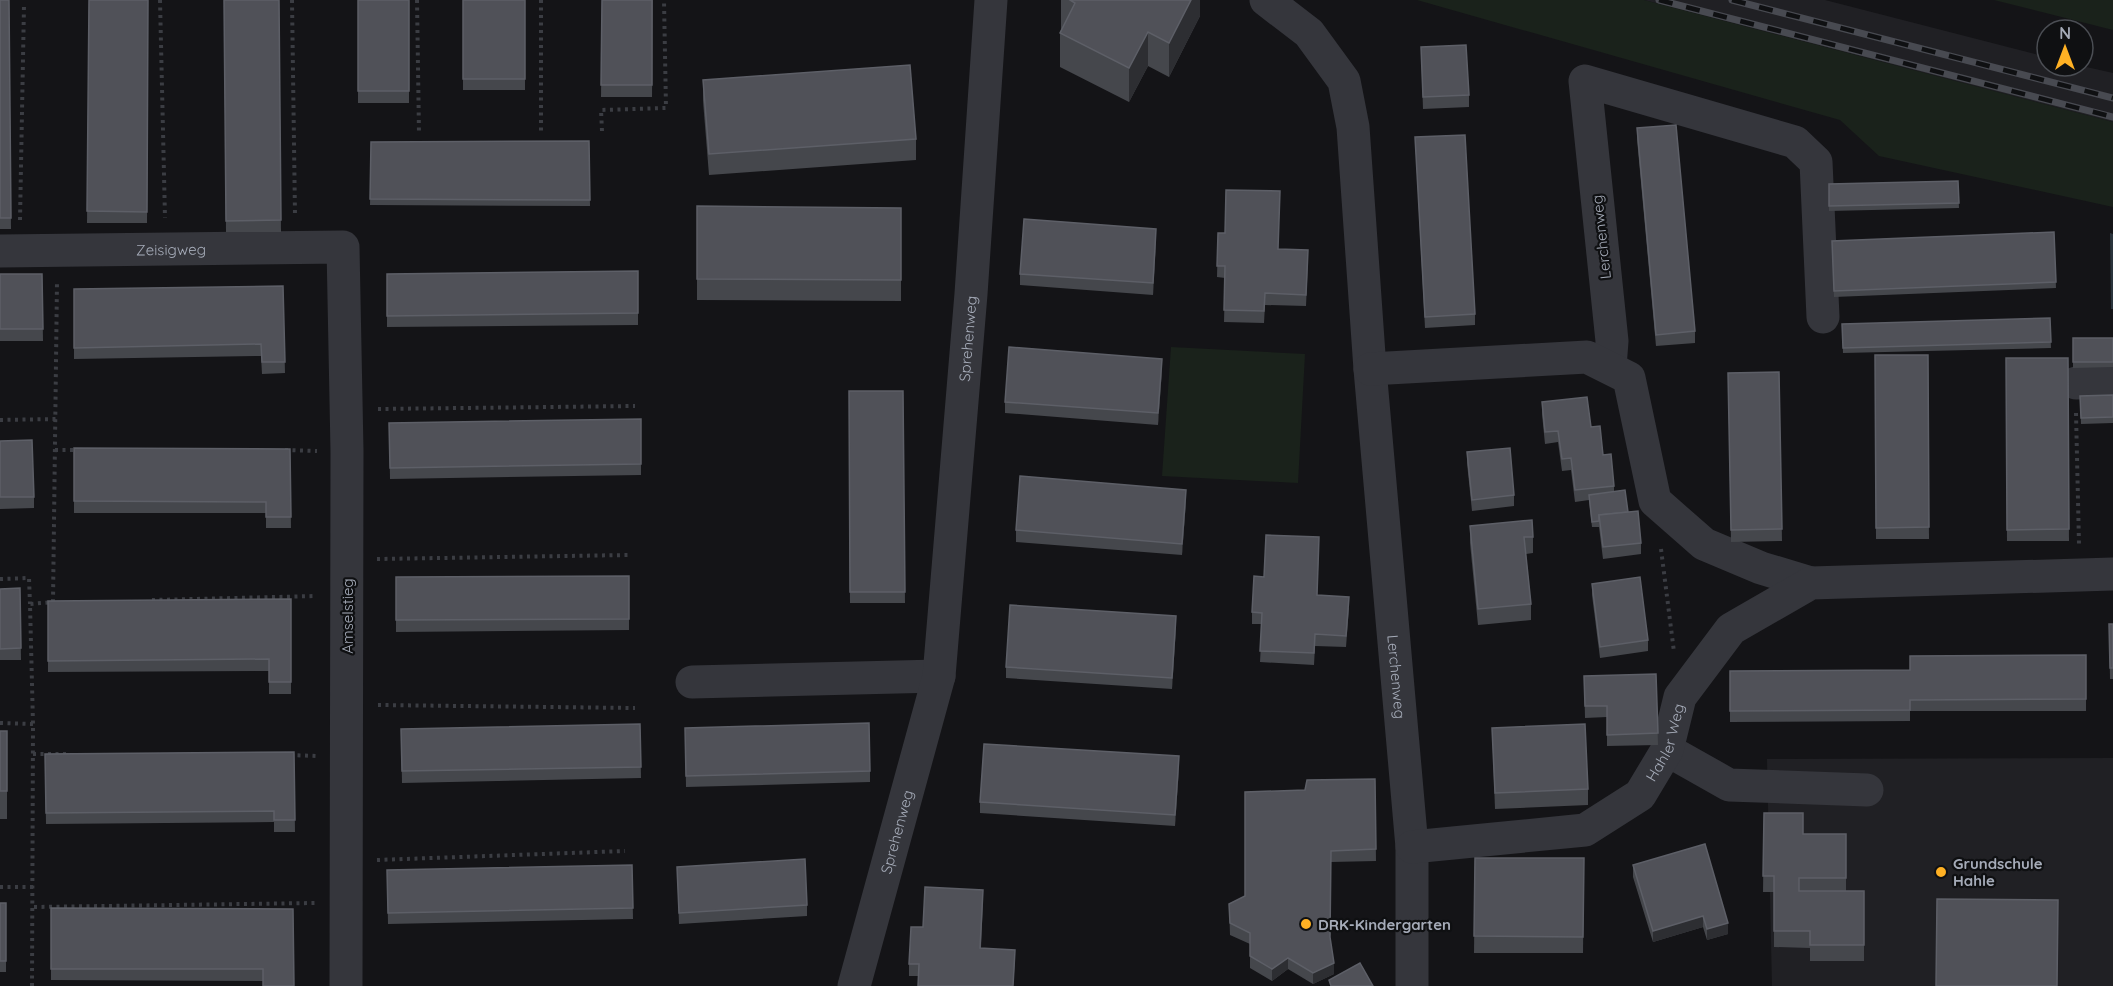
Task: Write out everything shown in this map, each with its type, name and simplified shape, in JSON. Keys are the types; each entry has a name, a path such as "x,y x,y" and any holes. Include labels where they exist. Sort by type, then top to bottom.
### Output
{"street":[{"name":"Sprehenweg","path":"854,986 939,676 971,294 991,0"},
{"name":"Lerchenweg","path":"1266,0 1309,33 1344,81 1353,127 1371,369 1412,847 1412,986"},
{"name":"Lerchenweg","path":"1610,367 1612,340 1585,81 1795,141 1816,162 1823,317"},
{"name":"Zeisigweg","path":"10,251 343,247"},
{"name":"Amselstieg","path":"343,247 347,409 346,986"},
{"path":"1371,369 1587,357 1610,367 1629,378 1655,501"},
{"path":"2076,383 2113,382"},
{"name":"Hahler Weg","path":"1655,501 1704,544 1761,568 1811,583 2113,574"},
{"name":"Hahler Weg","path":"1412,847 1585,830 1640,795 1667,750 1680,697 1731,629 1811,583"},
{"path":"692,682 939,676"},
{"path":"1667,750 1729,785 1867,790"}],"path":[{"path":"160,0 165,249"},
{"path":"292,0 296,248"},
{"path":"417,0 419,134"},
{"path":"541,0 541,132"},
{"path":"602,131 601,110 666,108 664,0"},
{"path":"10,251 24,5"},
{"path":"53,602 57,419 57,250"},
{"path":"2076,383 2079,574"},
{"path":"347,409 635,406"},
{"path":"0,420 57,419"},
{"path":"56,450 79,450"},
{"path":"275,450 347,451"},
{"path":"1655,501 1680,697"},
{"path":"347,558 628,555"},
{"path":"0,579 29,578 33,724 32,986"},
{"path":"146,600 347,595"},
{"path":"30,604 64,602"},
{"path":"347,705 635,708"},
{"path":"0,723 33,724"},
{"path":"33,753 79,754"},
{"path":"288,755 347,756"},
{"path":"347,861 625,851"},
{"path":"0,887 34,887"},
{"path":"34,907 346,903"}],"shaded area":[{"path":"1417,0 1644,0 2113,122 2113,207 1879,156 1840,120"},
{"path":"1644,0 1825,0 2035,54 2035,78 2095,78 2095,69 2113,73 2113,122"},
{"path":"1994,0 2113,0 2113,30 2095,25 2095,18 2065,18"},
{"path":"2110,233 2113,234 2113,309 2111,309"},
{"path":"1171,347 1305,354 1298,483 1162,476"},
{"name":"Grundschule Hahle","path":"2113,758 2113,986 1772,986 1767,759"}],"building":[{"path":"0,0 9,0 11,218 0,218"},
{"path":"89,0 148,0 147,212 87,211"},
{"path":"224,0 279,0 281,220 226,221"},
{"path":"358,0 409,0 409,91 358,91"},
{"path":"463,0 525,0 525,79 463,79"},
{"path":"602,0 652,0 652,85 601,85"},
{"path":"1070,0 1191,0 1169,43 1148,32 1129,68 1060,33 1075,3"},
{"path":"1466,45 1469,95 1423,97 1421,47"},
{"path":"910,65 916,139 709,154 703,80"},
{"path":"1676,125 1695,331 1656,335 1637,128"},
{"path":"1465,135 1475,314 1425,317 1415,137"},
{"path":"589,141 590,200 370,199 371,142"},
{"path":"1958,181 1959,203 1829,206 1829,184"},
{"path":"1226,190 1280,191 1278,249 1308,250 1306,295 1265,293 1264,311 1224,310 1225,266 1217,266 1218,233 1225,233"},
{"path":"697,206 901,208 901,280 697,279"},
{"path":"1024,219 1156,229 1153,283 1020,274"},
{"path":"2054,232 2056,282 1834,291 1832,241"},
{"path":"638,271 638,313 387,316 387,274"},
{"path":"0,274 42,274 43,329 0,329"},
{"path":"283,286 285,362 262,362 261,344 74,348 74,289"},
{"path":"2050,318 2051,342 1843,348 1842,324"},
{"path":"2073,338 2113,338 2113,362 2073,362"},
{"path":"1009,347 1162,359 1158,413 1005,402"},
{"path":"1875,355 1928,355 1929,527 1876,528"},
{"path":"2006,358 2068,358 2069,529 2007,530"},
{"path":"1779,372 1782,529 1731,530 1728,373"},
{"path":"849,391 903,391 905,592 850,592"},
{"path":"2113,395 2113,417 2081,418 2080,396"},
{"path":"1587,397 1591,427 1600,426 1603,455 1611,454 1614,486 1575,490 1571,458 1562,459 1558,431 1545,432 1542,402"},
{"path":"641,419 641,464 390,468 389,423"},
{"path":"32,440 34,497 0,497 0,441"},
{"path":"74,448 290,449 291,517 266,517 266,502 74,501"},
{"path":"1510,448 1514,495 1472,500 1467,452"},
{"path":"1020,476 1186,490 1182,544 1016,530"},
{"path":"1625,490 1628,512 1599,515 1599,521 1592,522 1589,495"},
{"path":"1638,511 1641,543 1603,547 1599,515"},
{"path":"1532,520 1533,537 1524,537 1531,604 1478,609 1470,526"},
{"path":"1266,535 1319,537 1317,595 1349,597 1346,636 1315,634 1314,653 1260,651 1262,613 1252,612 1254,576 1264,577"},
{"path":"629,576 629,619 396,620 396,577"},
{"path":"1640,577 1648,640 1600,647 1592,584"},
{"path":"20,588 21,648 0,649 0,589"},
{"path":"291,599 291,682 269,682 269,659 48,661 48,601"},
{"path":"1010,605 1176,616 1172,678 1006,667"},
{"path":"2109,624 2113,624 2113,668 2110,668"},
{"path":"2086,655 2086,699 1910,700 1910,710 1730,711 1730,671 1910,670 1910,656"},
{"path":"1656,674 1658,733 1607,735 1607,706 1585,706 1584,676"},
{"path":"869,723 870,771 686,776 685,728"},
{"path":"640,724 641,767 402,771 401,729"},
{"path":"1585,724 1588,789 1495,793 1492,728"},
{"path":"0,731 7,731 7,791 0,791"},
{"path":"984,744 1179,756 1175,815 980,802"},
{"path":"294,752 295,820 274,820 274,811 46,813 45,754"},
{"path":"1375,779 1376,849 1331,851 1330,937 1334,963 1313,973 1288,958 1272,969 1250,956 1250,933 1230,923 1229,904 1245,896 1245,792 1305,790 1307,780"},
{"path":"1764,813 1803,813 1803,834 1846,834 1846,878 1799,878 1799,891 1864,891 1864,945 1810,945 1810,931 1774,931 1774,876 1763,876"},
{"path":"1705,844 1728,923 1707,929 1703,916 1653,931 1633,865"},
{"path":"1475,858 1584,858 1583,937 1474,936"},
{"path":"805,859 807,905 679,913 677,867"},
{"path":"632,865 633,908 388,913 387,870"},
{"path":"925,887 983,890 980,948 1015,950 1013,986 918,986 919,964 909,964 911,927 923,927"},
{"path":"1937,899 2058,900 2057,986 1936,986"},
{"path":"0,903 6,903 6,961 0,961"},
{"path":"51,908 293,909 294,986 263,986 263,969 51,969"},
{"path":"1360,963 1373,986 1331,986 1329,980"}],"railway":[{"path":"1659,0 2113,117"},
{"path":"1732,0 2113,98"}],"place":[{"name":"Grundschule Hahle","path":"1941,872"},
{"name":"DRK-Kindergarten","path":"1306,924"}]}
